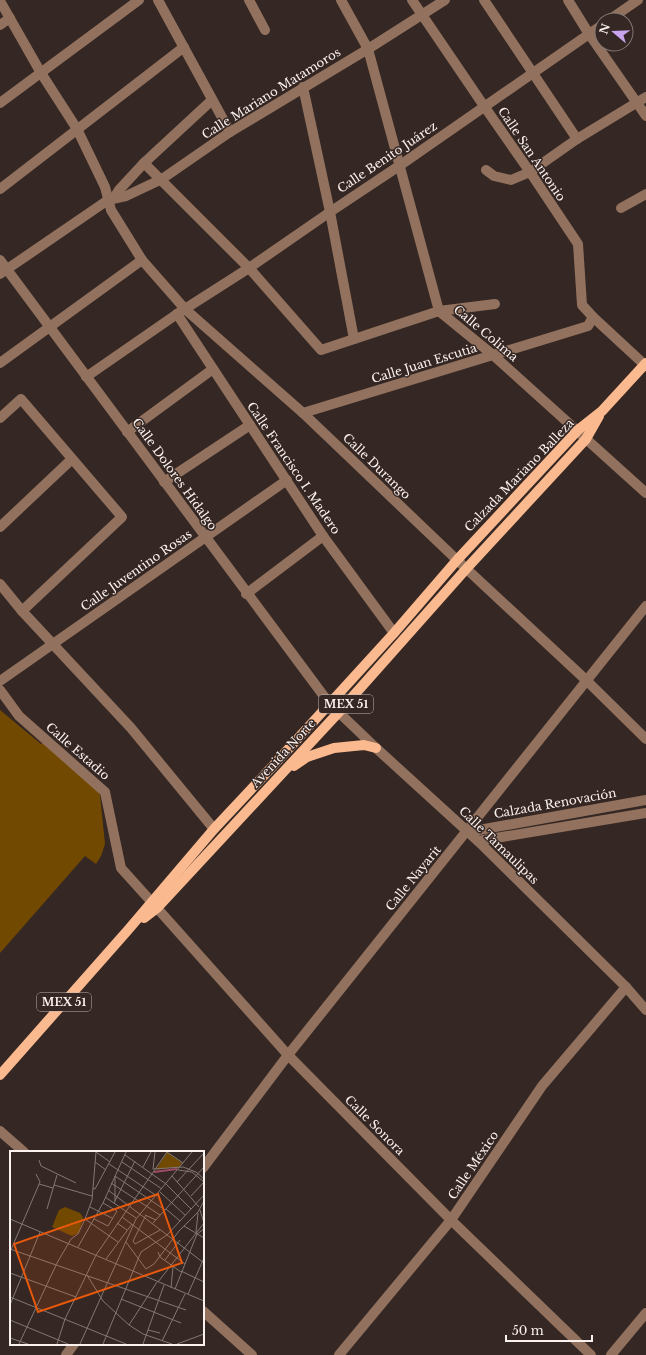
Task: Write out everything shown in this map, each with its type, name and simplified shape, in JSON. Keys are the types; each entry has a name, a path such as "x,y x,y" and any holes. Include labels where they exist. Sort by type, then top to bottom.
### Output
{"main road":[{"name":"Calzada Mariano Balleza","path":"457,560 578,430 602,411 646,364"},
{"name":"Calzada Mariano Balleza","path":"467,568 586,438 602,411"},
{"name":"Avenida Norte","path":"154,905 214,829 394,633 457,560"},
{"name":"Avenida Norte","path":"0,1075 128,930 154,905 177,887 339,712 467,568"},
{"path":"281,774 307,757 334,748 364,745 376,748"},
{"path":"177,887 182,877 211,839 214,829"}],"street":[{"path":"0,103 139,0"},
{"path":"158,0 230,132"},
{"path":"249,0 265,30"},
{"name":"Calle Colima","path":"341,0 368,49 439,311 493,355 578,430 646,493"},
{"name":"Calle San Antonio","path":"412,0 578,244 582,305 593,317 646,364"},
{"name":"Calle Mariano Matamoros","path":"111,199 126,196 162,180 230,132 422,16 445,0"},
{"path":"484,0 578,139"},
{"path":"568,0 589,34 646,116"},
{"path":"621,12 638,0"},
{"name":"Calle Durango","path":"0,1 76,129 111,199 111,210 142,260 181,311 303,413 457,560 586,680 646,739"},
{"path":"0,25 10,18"},
{"name":"Calle Benito Juárez","path":"86,377 181,311 249,268 400,166 594,31"},
{"path":"0,189 184,47"},
{"path":"303,87 330,212 354,339"},
{"path":"486,170 494,176 511,180 530,172 578,139 646,97"},
{"path":"4,272 111,199 144,163 212,100"},
{"path":"144,163 249,268 320,350 439,311 495,304"},
{"path":"621,208 646,194"},
{"name":"Calle Dolores Hidalgo","path":"0,260 4,272 50,327 246,594 329,703"},
{"path":"0,363 142,260"},
{"name":"Calle Francisco I. Madero","path":"181,311 213,369 323,536 394,633"},
{"name":"Calle Juan Escutia","path":"303,413 588,326 593,317"},
{"path":"127,432 213,369"},
{"path":"0,418 21,399 122,517 22,611"},
{"path":"164,482 250,425"},
{"path":"0,527 72,459"},
{"name":"Calle Juventino Rosas","path":"0,681 286,480"},
{"path":"246,594 323,536"},
{"path":"0,584 22,611 132,728 214,829"},
{"name":"Calle Nayarit","path":"204,1167 288,1055 468,832 586,680 646,606"},
{"name":"Calle Estadio","path":"0,690 19,716 105,792 121,868 154,905"},
{"name":"Calle Tamaulipas","path":"329,703 478,841 626,987 646,1010"},
{"name":"Calzada Renovación","path":"468,832 646,800"},
{"name":"Calzada Renovación","path":"478,841 646,813"},
{"name":"Calle Sonora","path":"154,905 288,1055 451,1220 591,1355"},
{"name":"Calle México","path":"339,1355 451,1220 542,1086 626,987"},
{"path":"0,1131 23,1151"},
{"path":"204,1312 252,1355"},
{"path":"611,1355 646,1313"},
{"path":"66,1355 73,1345"}],"shaded area":[{"path":"0,710 41,744 43,742 94,784 100,795 105,844 101,856 96,864 85,856 0,953"}]}
